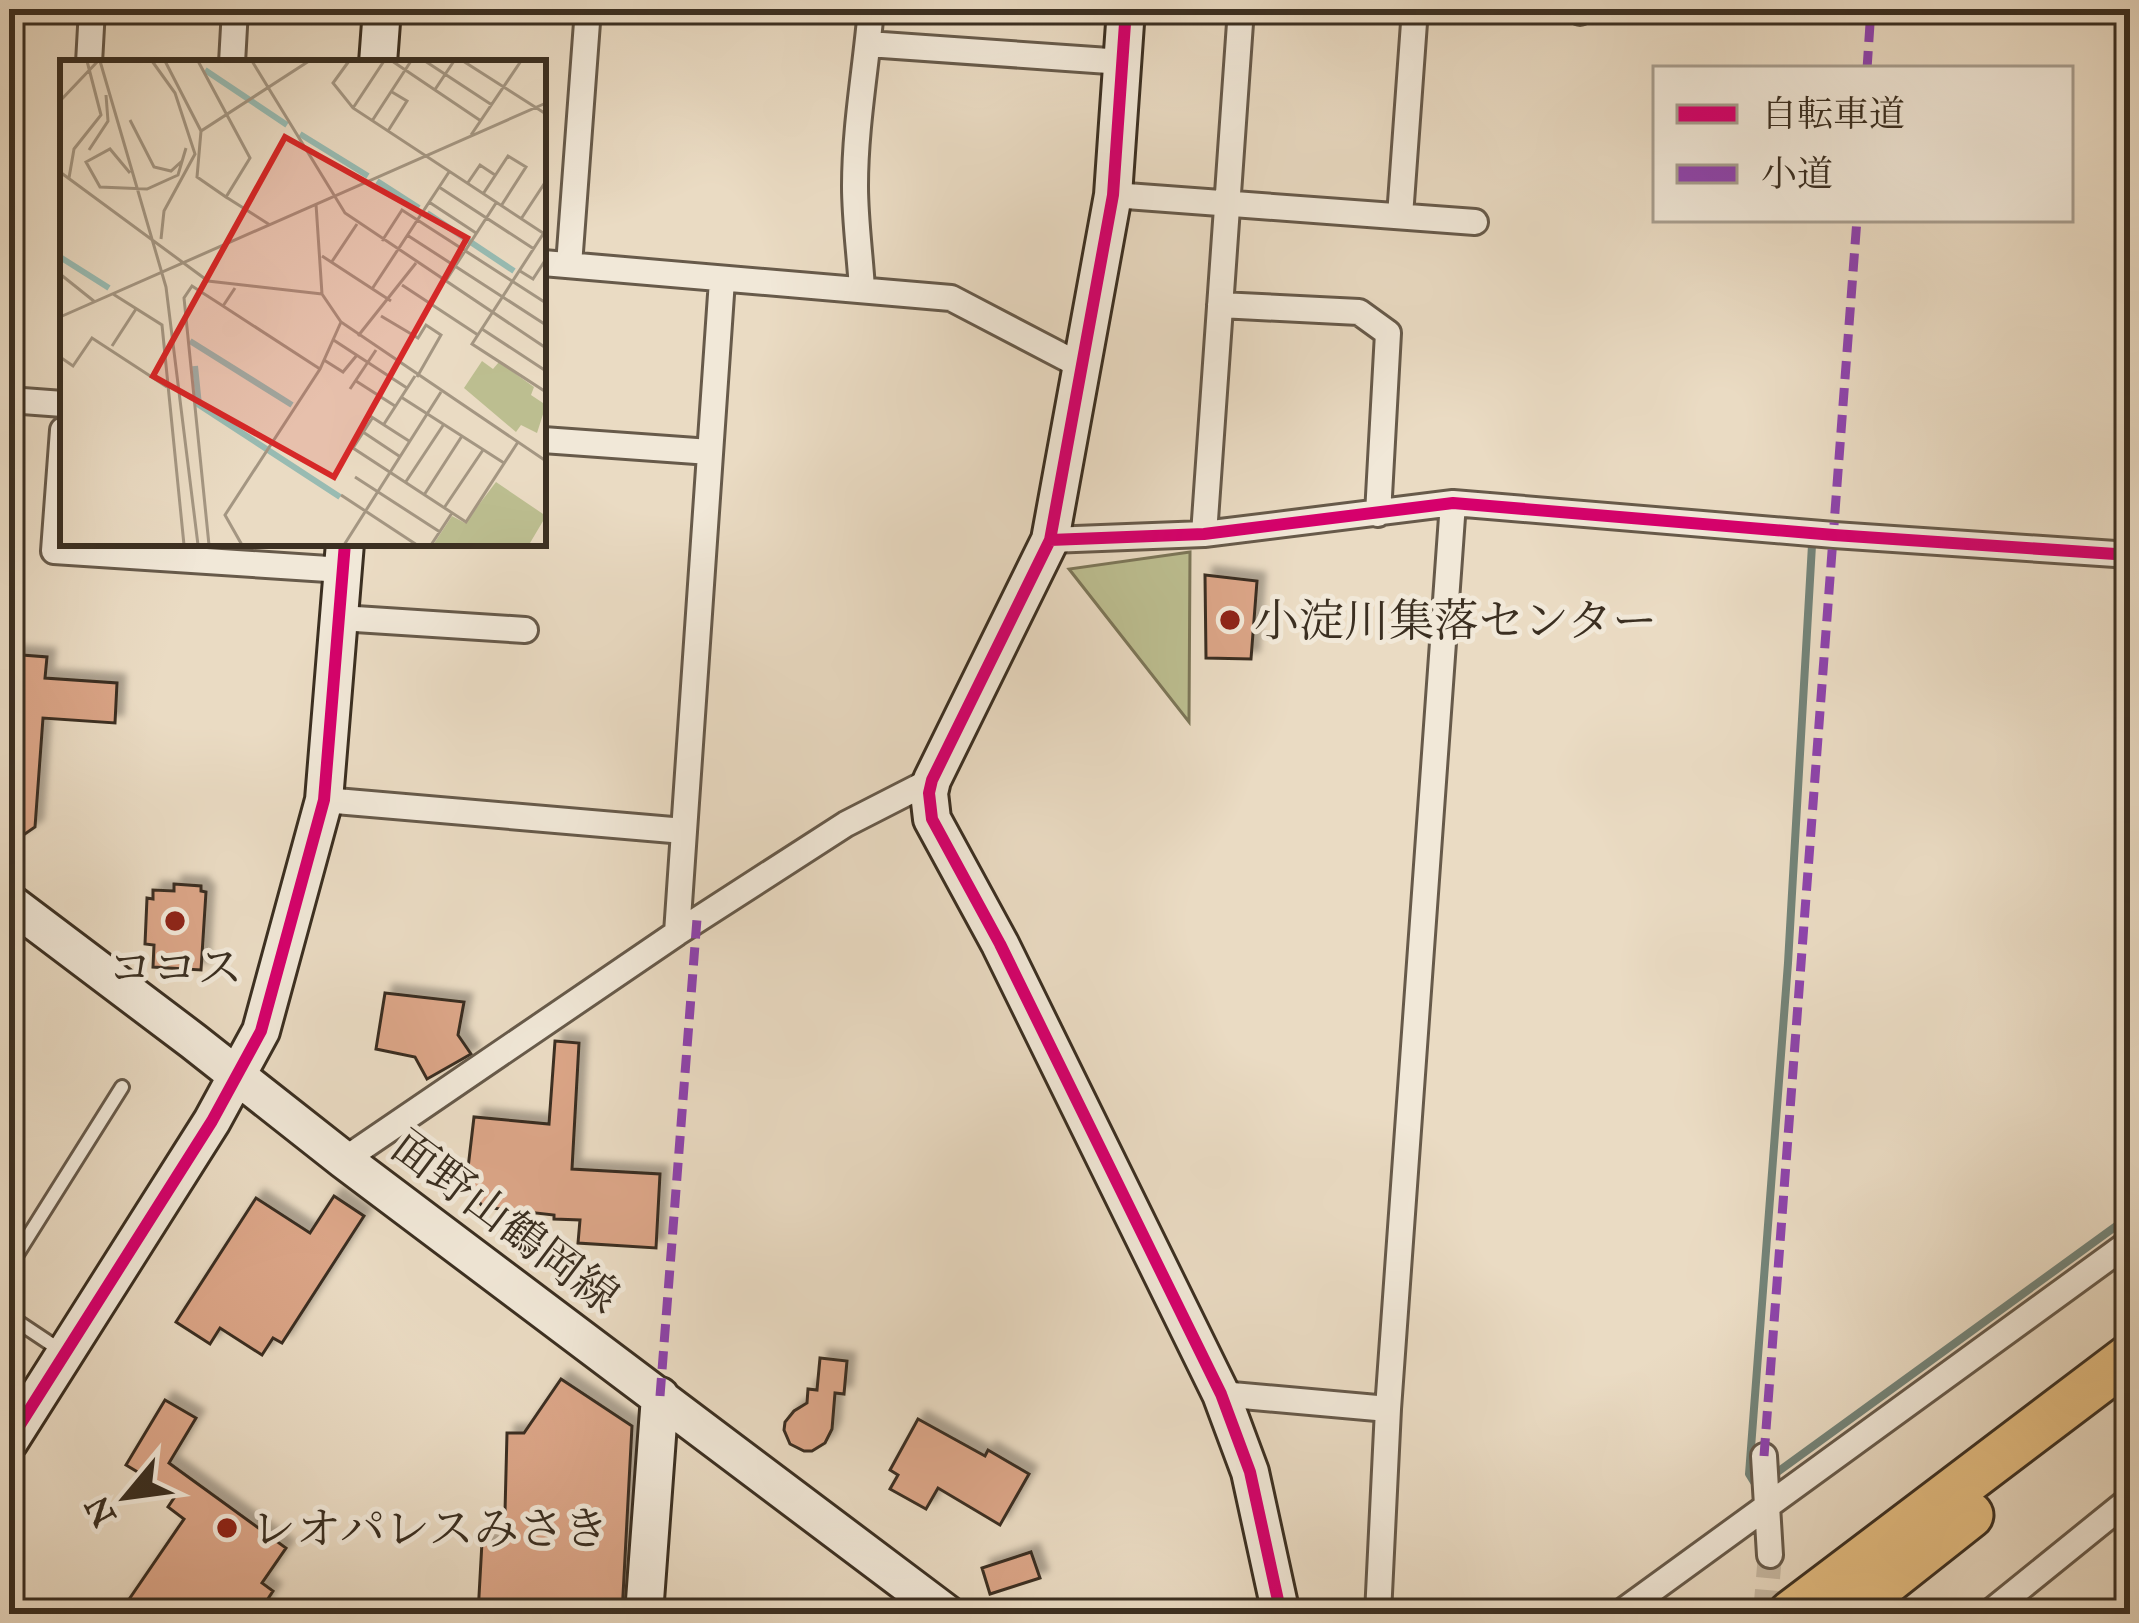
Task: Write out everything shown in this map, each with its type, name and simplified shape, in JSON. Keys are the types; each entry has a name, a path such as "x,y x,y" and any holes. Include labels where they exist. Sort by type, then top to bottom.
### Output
{"highway":[{"path":"1790,1614 2130,1357"},
{"path":"1845,1614 2130,1393"}],"street":[{"path":"88,60 92,9"},
{"path":"232,60 236,9"},
{"path":"378,60 382,9"},
{"path":"569,265 588,9"},
{"path":"862,289 855,188 860,87 871,9"},
{"path":"1126,9 1113,195 1050,540 929,793 932,819 1000,944 1221,1394 1250,1472 1281,1614"},
{"path":"1204,534 1241,9"},
{"path":"1400,216 1415,9"},
{"path":"868,44 1123,62"},
{"path":"1113,195 1475,222"},
{"path":"546,263 951,298 1083,368"},
{"path":"677,933 722,280"},
{"path":"1220,305 1359,312 1388,333 1378,514"},
{"path":"9,400 60,404"},
{"path":"546,440 710,452"},
{"path":"9,1442 212,1121 261,1030 324,800 344,556 54,551 60,470"},
{"path":"1050,540 1204,534 1453,503 2130,555"},
{"path":"1378,1614 1388,1408 1453,503"},
{"path":"340,618 525,630"},
{"path":"344,1160 677,933 846,824 932,780"},
{"path":"324,800 684,831"},
{"name":"面野山鶴岡線","path":"16,922 238,1076 947,1614"},
{"path":"1619,1614 2130,1241"},
{"path":"1221,1394 1388,1408"},
{"path":"644,1614 660,1396"},
{"path":"1764,1456 1770,1555"},
{"path":"1988,1614 2130,1499"}],"lane":[{"path":"9,1267 122,1087"},
{"path":"9,1316 66,1354"}],"green space":[{"path":"1190,552 1189,722 1069,569"}],"building":[{"name":"小淀川集落センター","path":"1205,575 1257,581 1251,659 1206,658"},
{"path":"9,654 47,657 45,678 117,683 115,723 43,718 35,827 9,845"},
{"name":"ココス","path":"174,884 201,886 206,892 201,970 153,967 154,945 145,944 147,898 153,899 153,890 174,891"},
{"path":"385,993 464,1002 458,1035 471,1054 427,1079 415,1057 376,1049"},
{"path":"555,1041 579,1043 572,1169 660,1174 656,1248 578,1243 580,1220 483,1207 466,1185 474,1117 549,1124"},
{"path":"334,1196 364,1216 282,1343 273,1338 262,1355 220,1328 210,1344 176,1322 256,1198 310,1233"},
{"path":"820,1358 847,1361 844,1394 835,1393 832,1429 825,1443 804,1451 790,1444 785,1422 807,1403 808,1389 817,1390"},
{"path":"561,1379 632,1426 622,1614 478,1614 482,1542 501,1543 507,1433 524,1433"},
{"path":"165,1400 196,1418 169,1463 286,1548 262,1583 273,1591 258,1614 119,1614 184,1519 168,1507 176,1495 126,1465"},
{"path":"918,1419 1029,1474 1000,1525 938,1488 926,1509 890,1489 898,1475 890,1470"},
{"path":"1031,1552 1040,1578 990,1594 982,1568"}],"waterway":[{"path":"9,32 11,9"},
{"path":"1757,1487 1749,1474 1788,963 1812,545"},
{"path":"1772,1476 2130,1216"}],"tunnel":[{"path":"1765,1614 1770,1555"}],"marked path":[{"path":"1867,66 1871,9"},
{"path":"1764,1456 1857,222"},
{"path":"660,1396 697,919"}],"cycle path":[{"path":"1126,9 1113,195 1050,540 929,793 932,819 1000,944 1221,1394 1250,1472 1281,1614"},
{"path":"1050,540 1204,534 1453,503 2130,555"},
{"path":"9,1442 212,1121 261,1031 324,800 345,546"}],"place":[{"name":"小淀川集落センター","path":"1230,620"},
{"name":"ココス","path":"175,921"},
{"name":"レオパレスみさき","path":"227,1528"}]}
